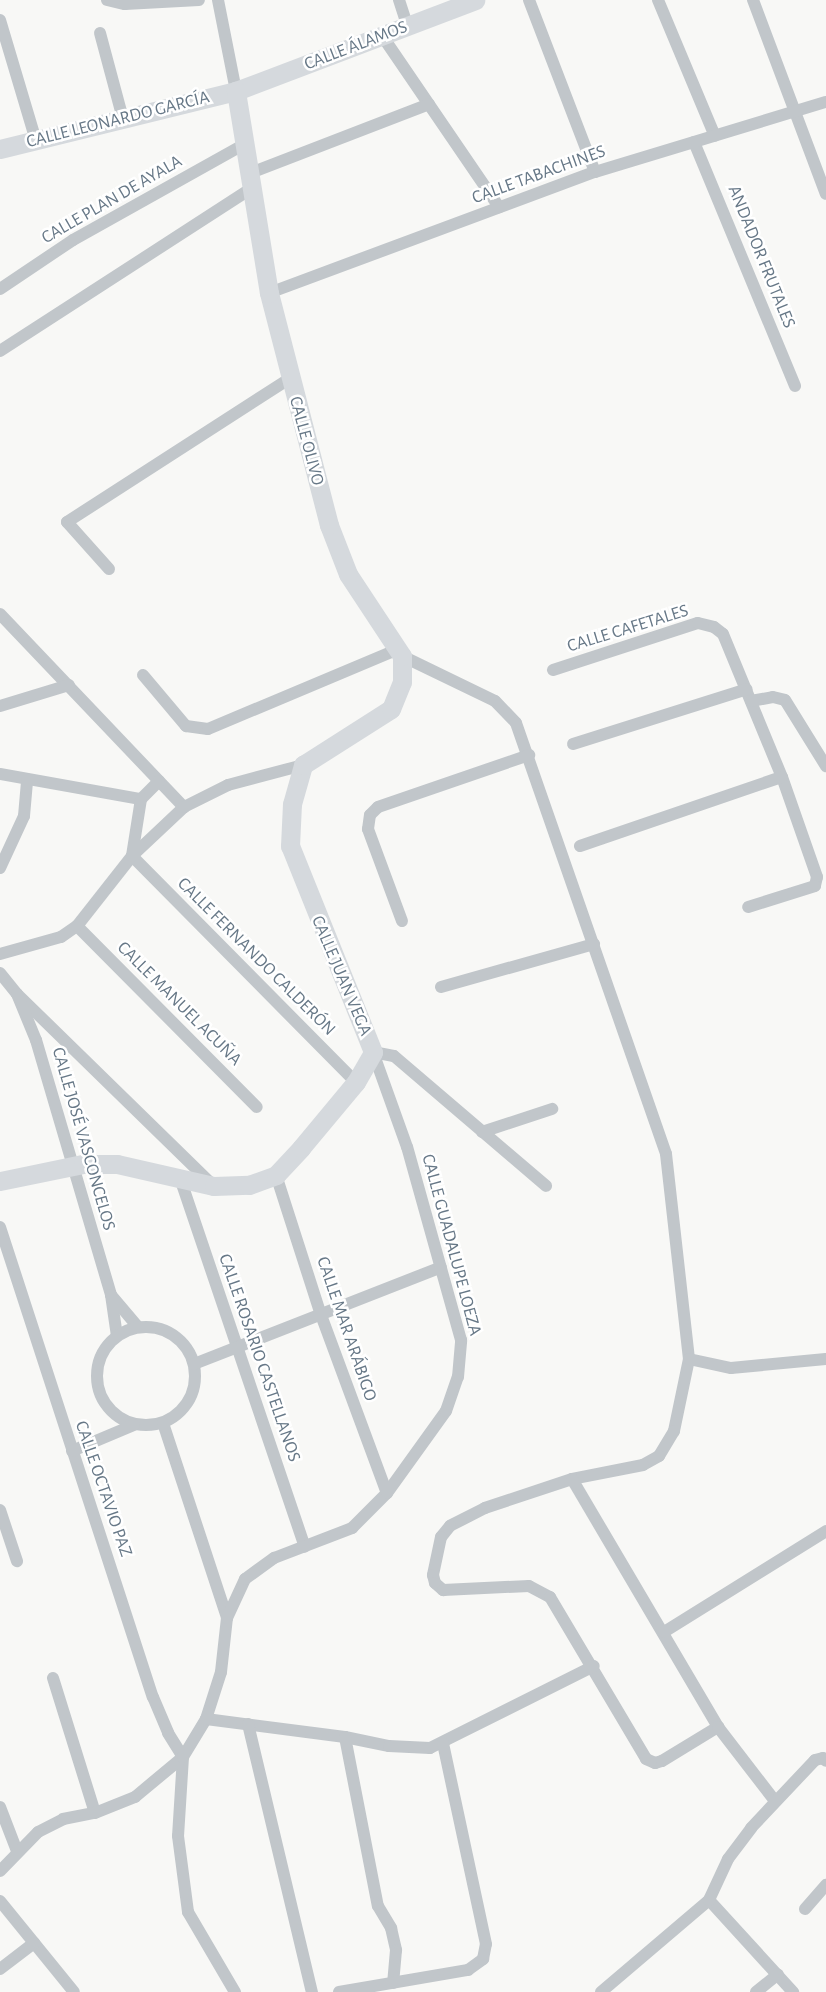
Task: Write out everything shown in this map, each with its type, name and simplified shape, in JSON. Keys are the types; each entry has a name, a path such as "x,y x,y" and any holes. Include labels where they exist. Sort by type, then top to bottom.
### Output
{"street":[{"path":"108,0 125,4 199,0"},
{"path":"218,0 236,91"},
{"path":"399,0 408,27"},
{"name":"CALLE ÁLAMOS","path":"236,91 383,37 475,0"},
{"path":"530,0 595,172"},
{"path":"658,0 715,136"},
{"path":"753,0 826,194"},
{"path":"0,20 36,141"},
{"path":"100,33 123,119"},
{"path":"383,37 499,207"},
{"name":"CALLE LEONARDO GARCÍA","path":"0,149 236,91"},
{"name":"CALLE OLIVO","path":"236,91 249,182 269,293 289,379 329,525 348,574 399,653"},
{"name":"CALLE TABACHINES","path":"269,293 595,172 826,102"},
{"path":"0,351 249,182 429,104"},
{"name":"ANDADOR FRUTALES","path":"694,142 795,386"},
{"name":"CALLE PLAN DE AYALA","path":"0,288 73,240 243,144"},
{"path":"109,569 67,522 289,379"},
{"path":"0,614 184,807"},
{"name":"CALLE CAFETALES","path":"553,670 698,623 714,627 723,634 747,689"},
{"path":"0,954 60,937 77,926 132,856 184,807 228,785 303,765 391,709 402,682 399,653"},
{"path":"143,675 186,726 208,729 399,653 495,701 507,710 516,723 529,755 666,1154 689,1359 674,1432 659,1456 643,1465 572,1478 485,1508 450,1526 441,1537 433,1575 436,1583 443,1590 529,1586 550,1597 594,1666 646,1759 655,1763 662,1761 718,1727"},
{"path":"0,706 69,685"},
{"path":"573,744 747,689 782,777 817,882 814,886 748,907"},
{"path":"751,702 773,697 785,700 826,766"},
{"path":"402,921 368,828 370,815 378,807 529,755"},
{"name":"CALLE JUAN VEGA","path":"0,1181 71,1167 117,1164 214,1186 249,1185 276,1175 356,1082 373,1052 290,846 292,804 303,765"},
{"path":"0,774 141,799"},
{"path":"580,846 782,777"},
{"path":"0,868 24,816 27,779"},
{"path":"132,856 141,799 159,781"},
{"name":"CALLE FERNANDO CALDERÓN","path":"132,856 356,1082"},
{"name":"CALLE MANUEL ACUÑA","path":"77,926 257,1107"},
{"path":"441,987 594,944"},
{"path":"0,973 17,994 214,1186"},
{"name":"CALLE JOSÉ VASCONCELOS","path":"17,994 36,1040 71,1167 111,1295 117,1336"},
{"path":"373,1052 394,1056 546,1186"},
{"name":"CALLE GUADALUPE LOEZA","path":"183,1757 206,1719 221,1672 227,1618 245,1579 274,1558 352,1528 387,1493 446,1411 458,1377 461,1340 407,1147 373,1052"},
{"path":"482,1132 552,1109"},
{"name":"CALLE MAR ARÁBIGO","path":"276,1175 321,1315 387,1493"},
{"name":"CALLE ROSARIO CASTELLANOS","path":"181,1180 234,1346 305,1547"},
{"name":"CALLE OCTAVIO PAZ","path":"0,1227 153,1697 168,1733 183,1757"},
{"path":"194,1364 234,1346 321,1315 441,1267"},
{"name":"CALLE JOSÉ VASCONCELOS","path":"111,1295 138,1327"},
{"path":"72,1451 134,1425 163,1423 183,1410 194,1388 194,1364 183,1343 162,1330 138,1327 117,1336 99,1358 96,1386 110,1411 134,1425"},
{"path":"689,1359 731,1368 826,1359"},
{"path":"163,1423 227,1618"},
{"path":"572,1478 718,1727 775,1801"},
{"path":"0,1510 17,1562"},
{"path":"664,1632 826,1531"},
{"path":"206,1719 345,1737 388,1746 430,1748 443,1744 594,1666"},
{"path":"53,1678 95,1813"},
{"path":"248,1724 312,1992"},
{"path":"345,1737 378,1906 391,1928 396,1950 393,1983"},
{"path":"339,1992 468,1970 483,1960 486,1944 443,1744"},
{"path":"0,1871 17,1851 38,1832 63,1819 95,1813 135,1797 183,1757"},
{"path":"183,1757 178,1836 188,1912 235,1992"},
{"path":"601,1992 709,1900 728,1859 775,1801 822,1759"},
{"path":"0,1807 17,1851"},
{"path":"805,1909 826,1885"},
{"path":"709,1900 793,1992"},
{"path":"0,1901 74,1992"},
{"path":"0,1969 34,1943"},
{"path":"756,1992 778,1974"}]}
